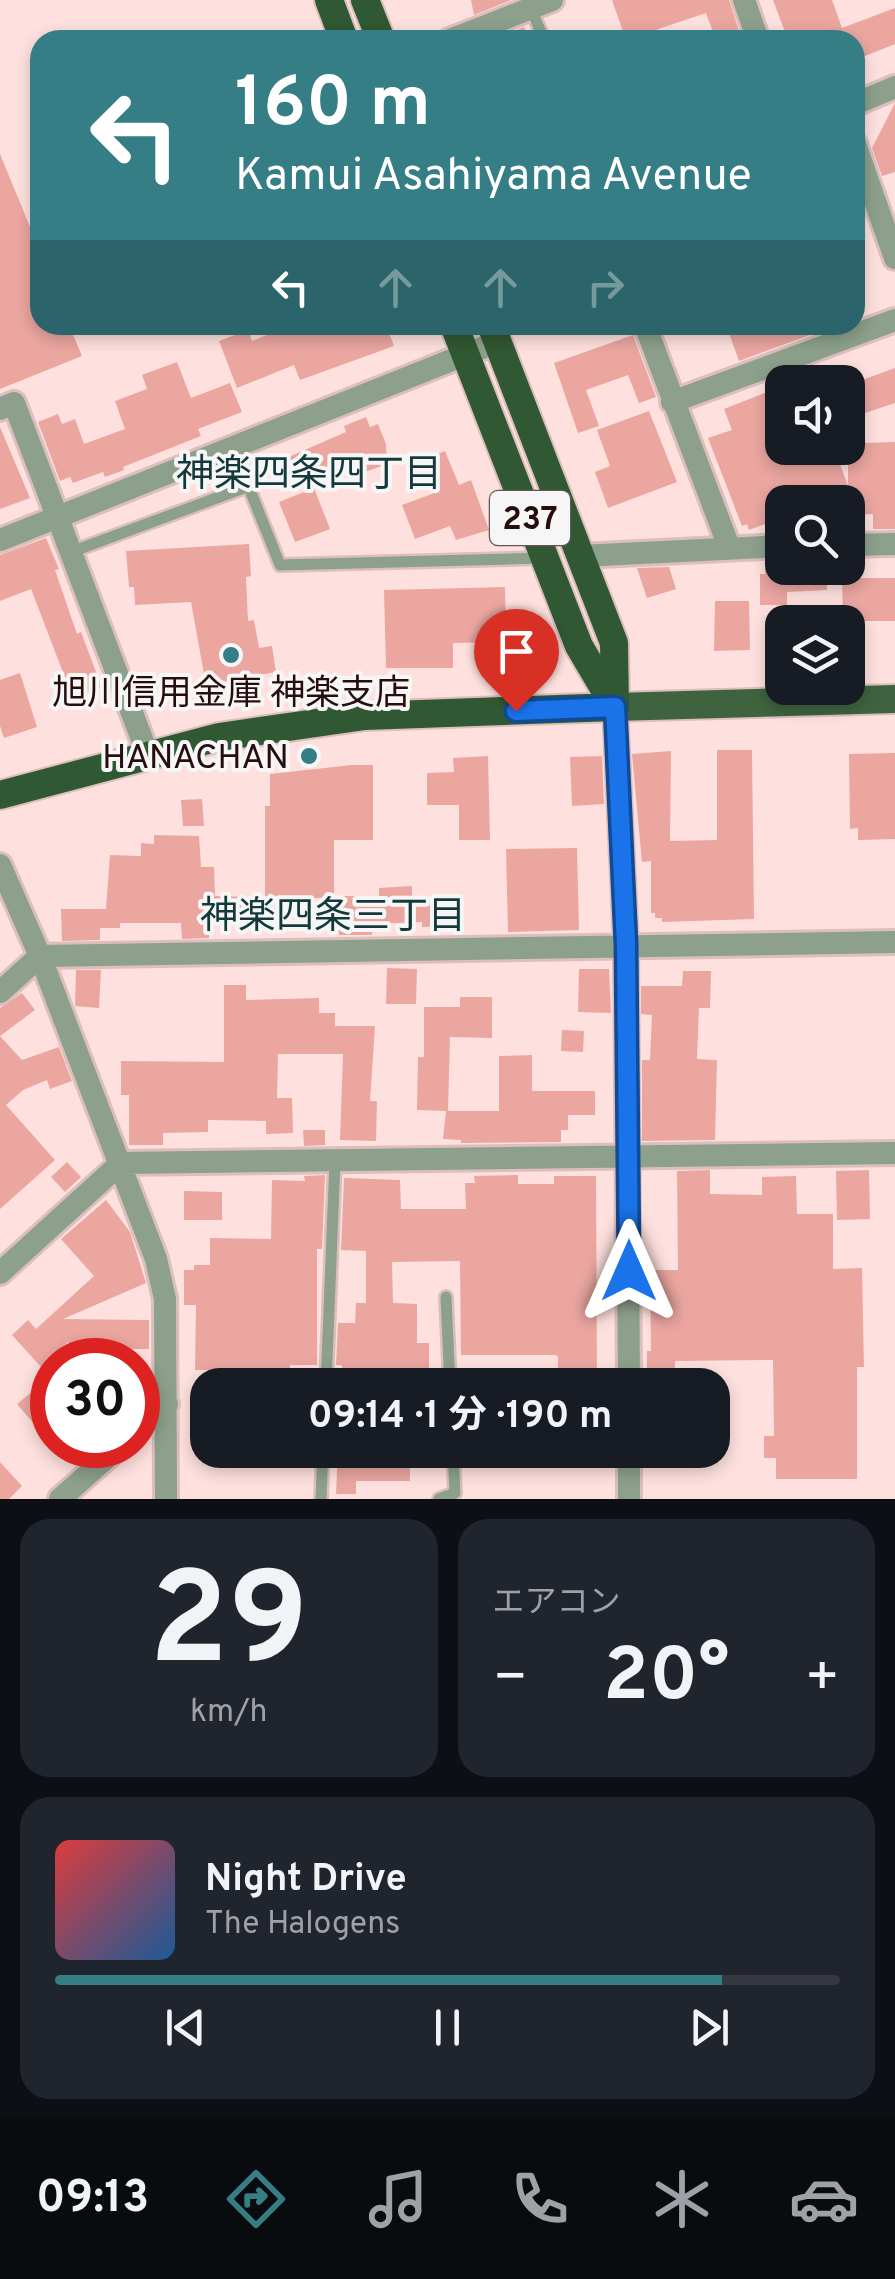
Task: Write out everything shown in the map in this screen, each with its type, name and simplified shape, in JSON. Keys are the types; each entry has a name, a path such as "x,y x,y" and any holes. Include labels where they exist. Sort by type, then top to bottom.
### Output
{"highway":[{"path":"330,0 340,30"},
{"path":"366,0 377,30"},
{"name":"237","path":"458,335 579,646 615,707"},
{"name":"237","path":"494,335 614,643 615,707"},
{"path":"0,795 219,737 365,716 615,707"}],"main road":[{"path":"615,707 895,699"}],"street":[{"path":"744,0 754,30"},
{"path":"475,30 541,4"},
{"path":"865,100 895,88"},
{"path":"865,172 895,258"},
{"path":"865,331 895,320"},
{"path":"0,540 466,355 493,335"},
{"path":"648,335 730,547"},
{"path":"672,402 854,335"},
{"path":"0,409 14,403 148,755"},
{"path":"865,545 895,544"},
{"path":"580,556 765,546"},
{"path":"615,707 626,944 629,1368"},
{"path":"0,865 40,956 156,1259 165,1299 166,1499"},
{"path":"0,992 40,956 895,942"},
{"path":"0,1274 121,1164 895,1154"},
{"path":"160,1410 166,1404"},
{"path":"60,1499 95,1468"},
{"path":"629,1468 629,1499"}],"lane":[{"path":"541,4 543,30"},
{"path":"233,448 280,565 547,558"},
{"path":"71,552 248,486"},
{"path":"327,1368 335,1161"},
{"path":"446,1297 449,1368"},
{"path":"321,1499 322,1468"},
{"path":"439,1499 455,1493 454,1468"}],"building":[{"path":"471,0 511,0 474,15"},
{"path":"612,0 729,0 739,30 712,30 706,13 656,30 622,30"},
{"path":"773,0 832,0 842,28 895,8 895,44 865,56 865,30 784,30"},
{"path":"895,103 895,172 882,176 872,148"},
{"path":"0,154 30,227 30,335 73,335 82,356 0,389"},
{"path":"250,335 252,341 267,335 390,335 394,346 300,380 294,365 237,388 219,341"},
{"path":"633,335 656,397 639,403 628,375 586,390 599,426 578,433 554,363"},
{"path":"730,335 810,335 739,361"},
{"path":"177,362 191,398 230,383 242,412 198,429 201,436 123,467 124,470 105,477 103,472 73,483 70,477 60,481 38,422 58,414 62,424 75,419 84,444 125,429 115,401 147,389 142,375"},
{"path":"895,368 895,403 865,413 865,379"},
{"path":"765,393 765,465 840,465 848,485 765,485 765,524 749,530 747,524 742,526 708,438 732,430 724,409"},
{"path":"649,411 677,482 608,508 595,472 610,466 597,430"},
{"path":"366,417 370,427 378,424 386,444 387,464 362,473 358,462 297,488 284,459 346,432 344,426"},
{"path":"0,427 30,498 0,509"},
{"path":"895,442 895,529 873,529 873,514 865,514 865,485 848,485 848,465 865,465 865,443"},
{"path":"445,451 459,485 471,480 489,530 456,540 450,526 415,539 402,505 437,492 424,459"},
{"path":"314,488 330,529 295,542 279,502"},
{"path":"46,538 77,634 81,632 102,688 80,696 75,685 69,688 31,589 0,601 0,555"},
{"path":"249,544 248,621 254,620 259,648 272,646 276,672 206,685 191,602 135,605 126,551"},
{"path":"669,567 676,589 647,598 637,568"},
{"path":"760,574 765,574 765,585 827,585 827,590 787,592 787,605 760,605"},
{"path":"865,578 895,578 895,621 865,621 865,605 843,605 842,585 865,585"},
{"path":"505,587 506,642 453,643 453,668 386,668 384,590"},
{"path":"715,601 749,601 750,650 714,651"},
{"path":"20,673 37,727 4,738 0,726 0,680"},
{"path":"717,750 752,750 754,919 662,922 662,918 651,913 651,861 642,862 632,754 671,751 670,841 717,840"},
{"path":"895,753 895,839 858,840 858,828 850,829 849,754"},
{"path":"488,756 490,840 459,840 459,805 427,805 427,773 454,772 453,758"},
{"path":"602,756 604,804 572,806 570,757"},
{"path":"373,765 373,840 334,840 334,898 265,898 265,806 270,806 270,774"},
{"path":"202,799 204,826 183,826 181,800"},
{"path":"154,835 199,836 201,867 214,867 215,896 253,897 253,918 247,918 247,925 209,925 209,938 182,939 181,923 120,923 120,928 100,928 100,940 62,941 61,909 106,909 110,855 141,856 141,843 154,844"},
{"path":"577,848 579,930 508,932 506,849"},
{"path":"412,886 412,900 452,899 453,926 422,927 422,922 372,924 372,935 339,935 338,896 379,896 379,888"},
{"path":"387,968 417,969 416,1004 386,1004"},
{"path":"579,969 609,969 611,1013 578,1012"},
{"path":"76,970 101,970 99,1008 75,1006"},
{"path":"683,971 711,971 710,1008 699,1008 697,1059 717,1060 715,1140 642,1141 642,1060 650,1060 652,1015 641,1014 641,986 682,986"},
{"path":"224,985 246,985 246,1000 319,998 319,1013 335,1013 335,1026 375,1026 370,1101 377,1101 376,1141 340,1140 343,1054 278,1054 277,1098 292,1098 293,1133 266,1134 266,1121 208,1120 208,1132 163,1133 163,1145 129,1145 129,1095 121,1095 121,1061 224,1062"},
{"path":"22,993 35,1010 0,1036 0,1008"},
{"path":"460,997 492,997 492,1038 450,1037 448,1111 499,1111 499,1056 532,1055 532,1091 595,1091 595,1115 568,1115 568,1130 561,1130 561,1142 461,1143 443,1139 446,1111 417,1110 418,1057 424,1057 424,1007 460,1007"},
{"path":"562,1030 584,1031 583,1052 561,1051"},
{"path":"0,1036 22,1060 59,1047 72,1081 50,1089 47,1080 23,1090 6,1105 55,1160 0,1209"},
{"path":"303,1130 325,1130 325,1145 304,1146"},
{"path":"67,1162 81,1177 65,1192 51,1177"},
{"path":"710,1170 710,1194 762,1195 762,1177 796,1176 797,1214 833,1214 833,1269 862,1268 864,1367 857,1367 857,1479 776,1479 776,1458 764,1458 764,1436 774,1436 773,1360 675,1361 675,1368 647,1368 647,1351 651,1351 650,1270 678,1270 677,1171"},
{"path":"869,1170 870,1219 837,1220 836,1171"},
{"path":"325,1175 322,1249 317,1249 317,1365 195,1368 196,1305 184,1305 184,1270 194,1270 194,1265 210,1265 210,1238 271,1239 272,1180 305,1181 304,1176"},
{"path":"518,1175 518,1184 554,1184 554,1176 596,1176 597,1368 558,1368 556,1355 461,1355 460,1261 392,1262 393,1303 417,1304 417,1343 429,1343 429,1368 336,1365 338,1323 355,1323 356,1303 366,1303 366,1251 341,1250 344,1178 400,1180 401,1209 466,1209 465,1183 475,1183 474,1176"},
{"path":"184,1191 222,1192 222,1220 184,1220"},
{"path":"106,1200 130,1232 146,1283 63,1319 149,1320 149,1338 30,1338 30,1355 12,1335 28,1320 36,1329 94,1276 61,1239"},
{"path":"30,1393 30,1419 17,1404"},
{"path":"0,1462 22,1486 9,1499 0,1499"},
{"path":"337,1468 410,1468 410,1481 356,1481 356,1494 336,1494"}],"place":[{"name":"旭川信用金庫 神楽支店","path":"231,655"},
{"name":"HANACHAN","path":"309,756"}],"district":[{"name":"神楽四条四丁目","path":"309,473"},
{"name":"神楽四条三丁目","path":"333,915"}],"route":[{"path":"516,711 615,707 626,944 629,1271"}]}
